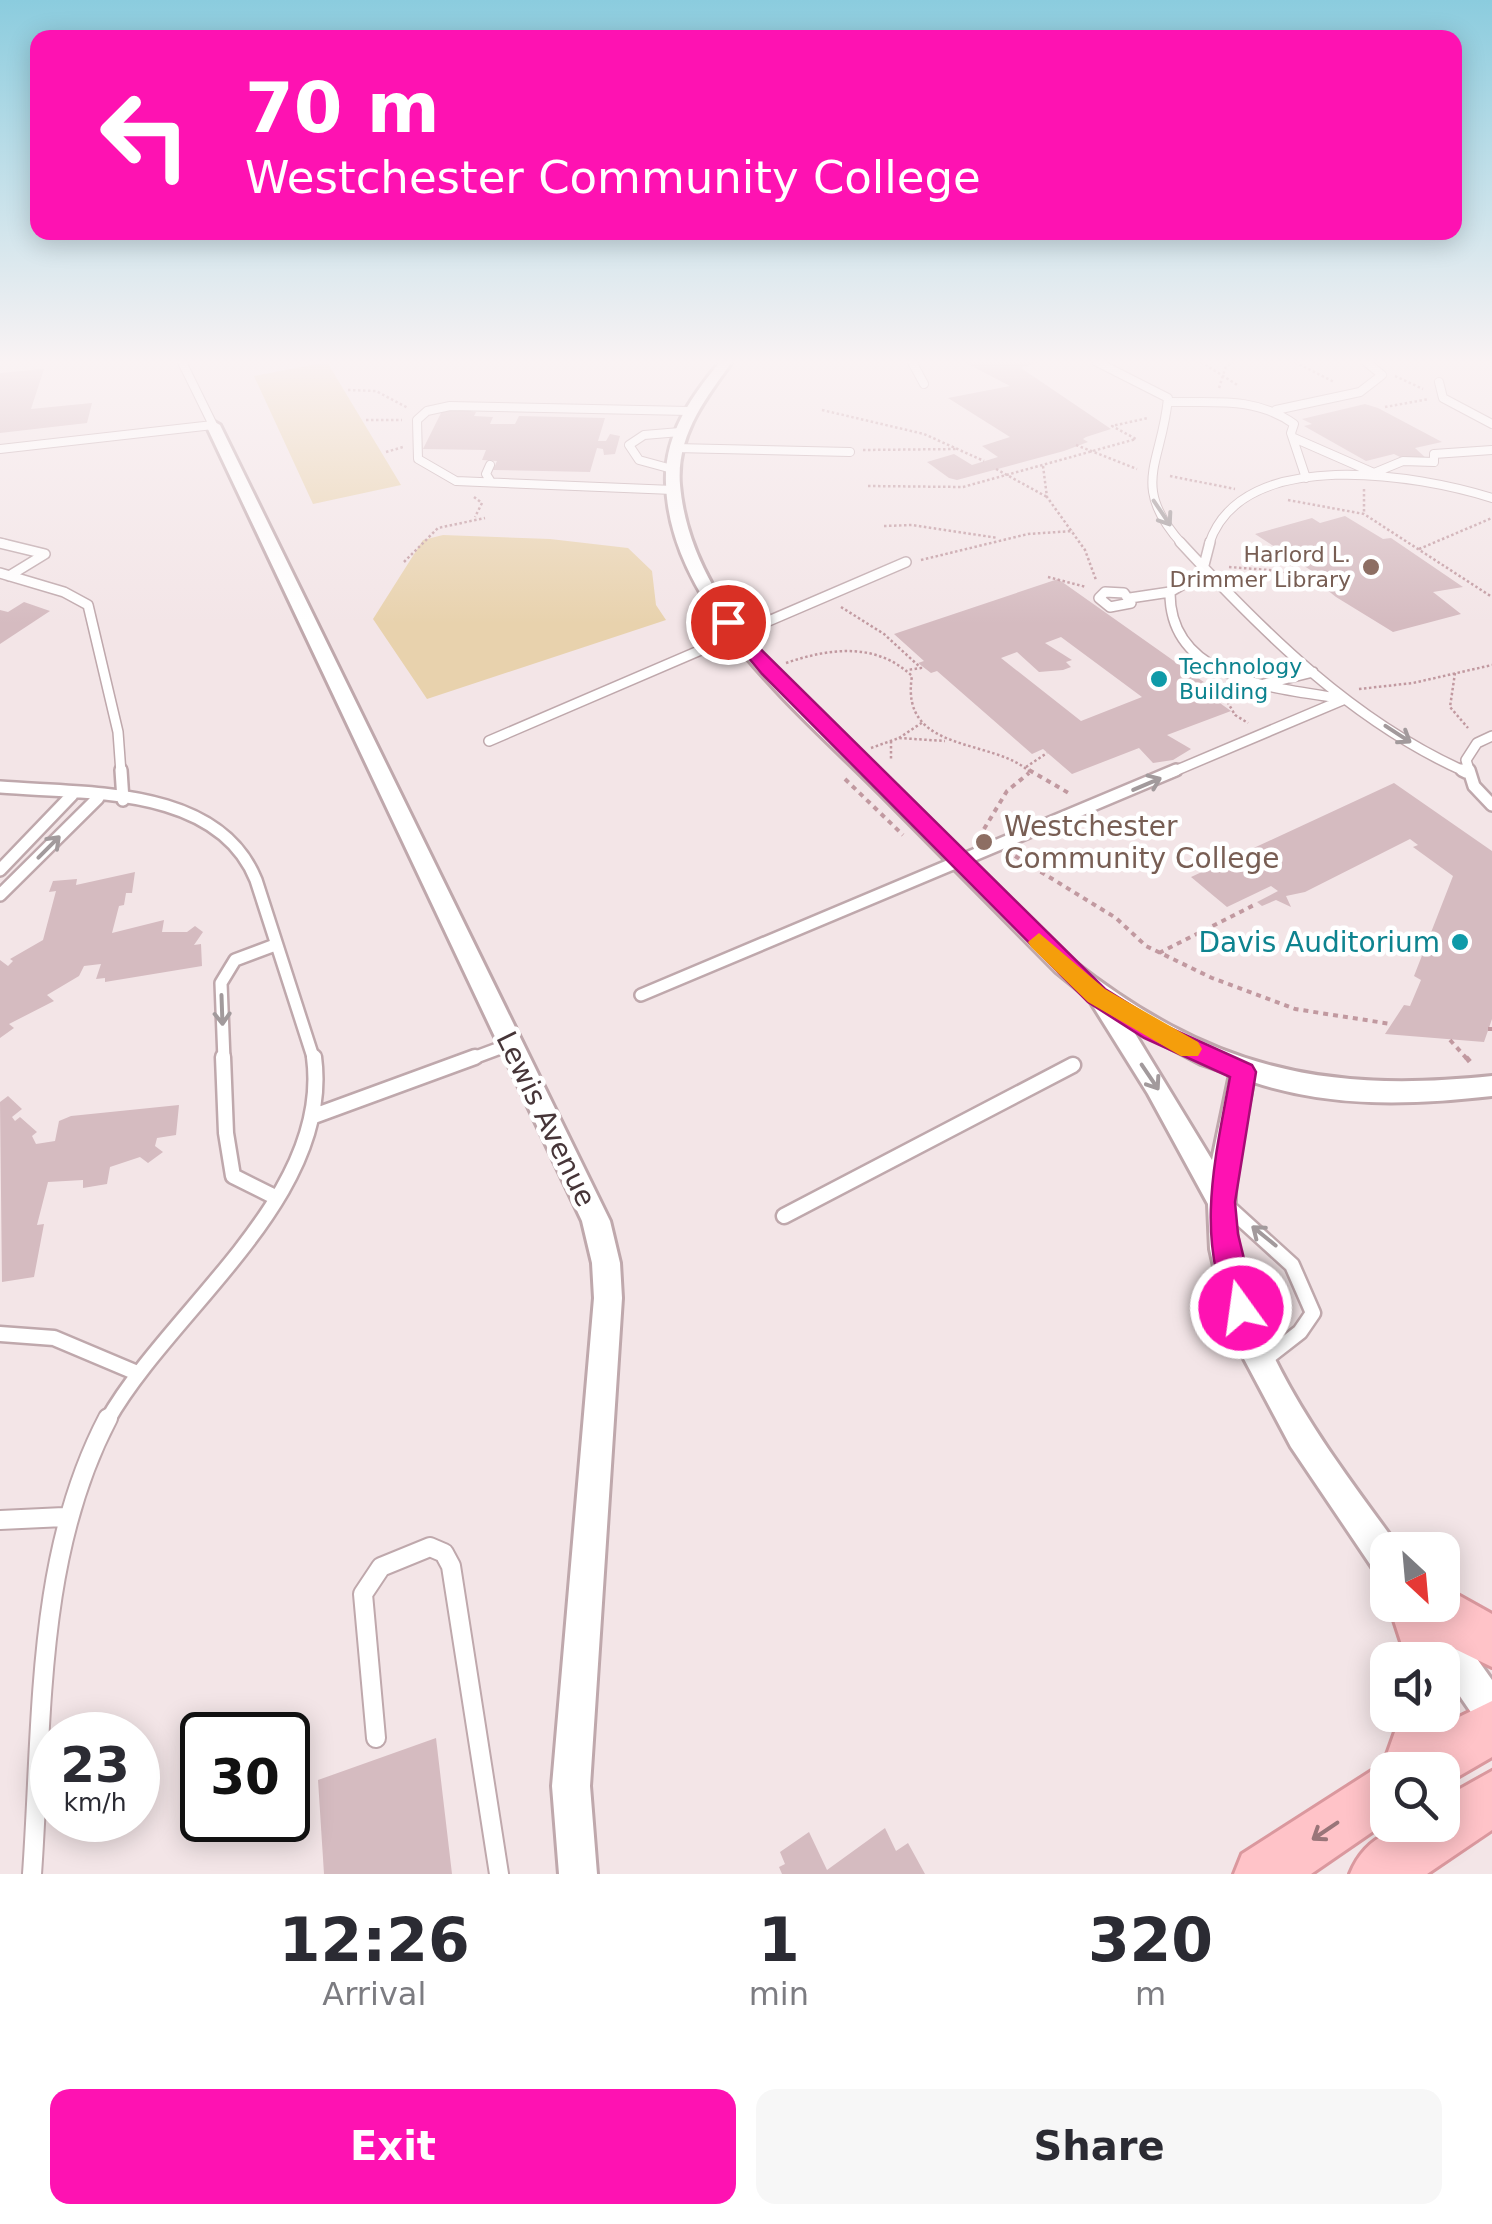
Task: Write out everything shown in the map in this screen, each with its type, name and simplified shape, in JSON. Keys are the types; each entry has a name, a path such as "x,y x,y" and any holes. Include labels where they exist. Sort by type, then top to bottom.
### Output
{"main road":[{"path":"1457,1622 1492,1642"},
{"path":"1449,1752 1492,1727"},
{"path":"1378,1874 1492,1798"},
{"path":"1262,1874 1370,1800"}],"street":[{"name":"Lewis Avenue","path":"225,449 596,1221 606,1263 608,1298 571,1786 578,1874"},
{"path":"676,449 673,490 682,540 706,590 738,636 1097,996 1157,1087 1221,1202"},
{"path":"1097,996 1153,1031 1243,1072 1367,1094 1419,1095 1487,1080"},
{"path":"1243,1072 1221,1202 1230,1267 1260,1362 1296,1430 1370,1535"},
{"path":"1428,1622 1492,1711"}],"lane":[{"path":"418,449 418,459 456,481 673,490"},
{"path":"632,449 640,460 672,469"},
{"path":"813,449 850,452"},
{"path":"1157,449 1149,472 1153,503 1207,569 1340,695 1430,755 1466,772 1492,805"},
{"path":"1297,449 1306,478"},
{"path":"1320,449 1374,473 1403,461 1434,462 1434,454 1492,454"},
{"path":"490,465 486,474 490,482"},
{"path":"1130,598 1127,606 1112,607 1099,598 1105,592 1130,598 1170,592 1207,569 1214,531 1241,506 1306,478 1374,473 1454,484 1492,498"},
{"path":"0,543 45,554 5,574"},
{"path":"488,742 906,562"},
{"path":"5,574 64,592 88,605 118,732 124,800"},
{"path":"1170,592 1166,610 1170,630 1206,662 1262,684 1340,695"},
{"path":"1262,684 1314,672"},
{"path":"641,995 1266,733 1340,695"},
{"path":"1466,772 1466,760 1477,744 1492,736"},
{"path":"0,787 184,810 218,827 246,854 310,1040 316,1068 314,1116 276,1198 137,1373 104,1426 64,1517 55,1565 32,1874"},
{"path":"1,868 72,795"},
{"path":"0,894 98,798"},
{"path":"1,868 25,871"},
{"path":"276,945 235,960 221,983 226,1134 233,1176 276,1198"},
{"path":"314,1116 511,1044"},
{"path":"784,1216 1073,1065"},
{"path":"1221,1202 1287,1256 1309,1289 1313,1313 1300,1332 1260,1362"},
{"path":"0,1334 17,1332 62,1340 137,1373"},
{"path":"0,1520 64,1517"},
{"path":"376,1738 363,1594 368,1578 380,1564 430,1547 444,1553 451,1566 499,1874"}],"path":[{"path":"850,452 942,449"},
{"path":"959,449 984,461"},
{"path":"1086,449 1149,472 1364,514 1492,598"},
{"path":"868,486 906,482 962,487 1100,449"},
{"path":"1043,466 1048,497"},
{"path":"996,469 1048,497 1074,532 1105,592"},
{"path":"404,562 420,542 447,521 485,518"},
{"path":"1419,550 1492,518"},
{"path":"884,526 912,525 1006,539"},
{"path":"906,562 1006,539 1074,532"},
{"path":"1207,569 1249,566 1282,570 1329,588"},
{"path":"1048,578 1105,592"},
{"path":"829,598 884,634 921,668 907,670"},
{"path":"777,667 814,654 851,650 896,661 912,676 911,705 924,722 950,740"},
{"path":"1206,662 1235,715 1266,733"},
{"path":"1340,695 1492,665"},
{"path":"1455,672 1457,683 1448,698 1450,707 1477,734"},
{"path":"862,752 899,738 924,722"},
{"path":"899,738 950,740 1018,760 1027,770 1095,805"},
{"path":"1047,753 1007,791 980,836 1116,918 1159,953 1296,1009 1391,1024"},
{"path":"1159,953 1256,904"},
{"path":"1450,1040 1487,1080"}],"shaded area":[{"path":"288,449 380,449 401,485 313,504"},
{"path":"443,535 550,539 628,548 652,571 656,605 666,620 427,699 373,619 423,540"}],"building":[{"path":"452,449 597,449 590,472 493,470 497,461 482,460 486,450"},
{"path":"987,449 1068,449 957,480 927,462 954,454 972,465 998,457"},
{"path":"1346,449 1417,449 1428,460 1406,460 1394,454 1366,461"},
{"name":"Harlord L. Drimmer Library","path":"1345,516 1383,539 1391,538 1463,587 1433,592 1461,614 1393,632 1336,597 1326,589 1335,586 1255,534 1312,518 1320,523"},
{"name":"Technology Building","path":"1058,579 1208,685 1217,694 1210,696 1231,711 1167,735 1191,749 1173,760 1153,763 1139,748 1072,774 1043,749 1032,754 937,671 931,673 918,663 924,661 894,634","holes":["1061,637 1142,697 1081,721 1001,658 1017,652 1039,672 1063,670 1071,667 1066,662 1072,660 1045,643"]},
{"path":"24,602 50,611 0,644 0,610 8,612"},
{"name":"Davis Auditorium","path":"1394,783 1492,851 1492,1019 1484,1042 1385,1034 1404,1005 1410,1006 1421,980 1414,976 1453,876 1413,847 1418,845 1410,839 1305,892 1286,896 1291,907 1276,900 1262,906 1257,902 1278,891 1271,886 1227,907 1191,877"},
{"path":"135,872 132,893 126,893 124,905 119,906 112,933 164,920 162,932 187,932 195,926 203,932 194,945 201,944 202,966 105,982 105,978 96,979 101,964 84,966 79,976 47,995 54,1001 9,1024 14,1028 0,1038 0,960 8,966 13,961 10,959 43,940 56,891 49,892 53,881 77,879 76,885"},
{"path":"8,1096 22,1109 12,1117 15,1121 20,1117 37,1132 32,1136 36,1144 55,1141 59,1121 71,1116 179,1105 176,1135 157,1138 155,1146 163,1152 148,1163 140,1157 110,1167 107,1184 83,1188 83,1180 48,1182 37,1225 44,1224 34,1277 2,1282 0,1102"},
{"path":"436,1738 452,1874 324,1874 318,1780"},
{"path":"885,1828 896,1851 908,1843 925,1874 782,1874 779,1867 785,1864 780,1852 809,1832 827,1870"}],"slow traffic":[{"path":"1039,942 1097,996 1190,1049"}],"place":[{"name":"Harlord L. Drimmer Library","path":"1371,567"},
{"name":"Technology Building","path":"1159,679"},
{"name":"Westchester Community College","path":"984,842"},
{"name":"Davis Auditorium","path":"1460,942"}],"route":[{"path":"728,622 768,670 1097,996 1153,1031 1243,1072 1221,1202 1230,1267 1241,1308"}]}
